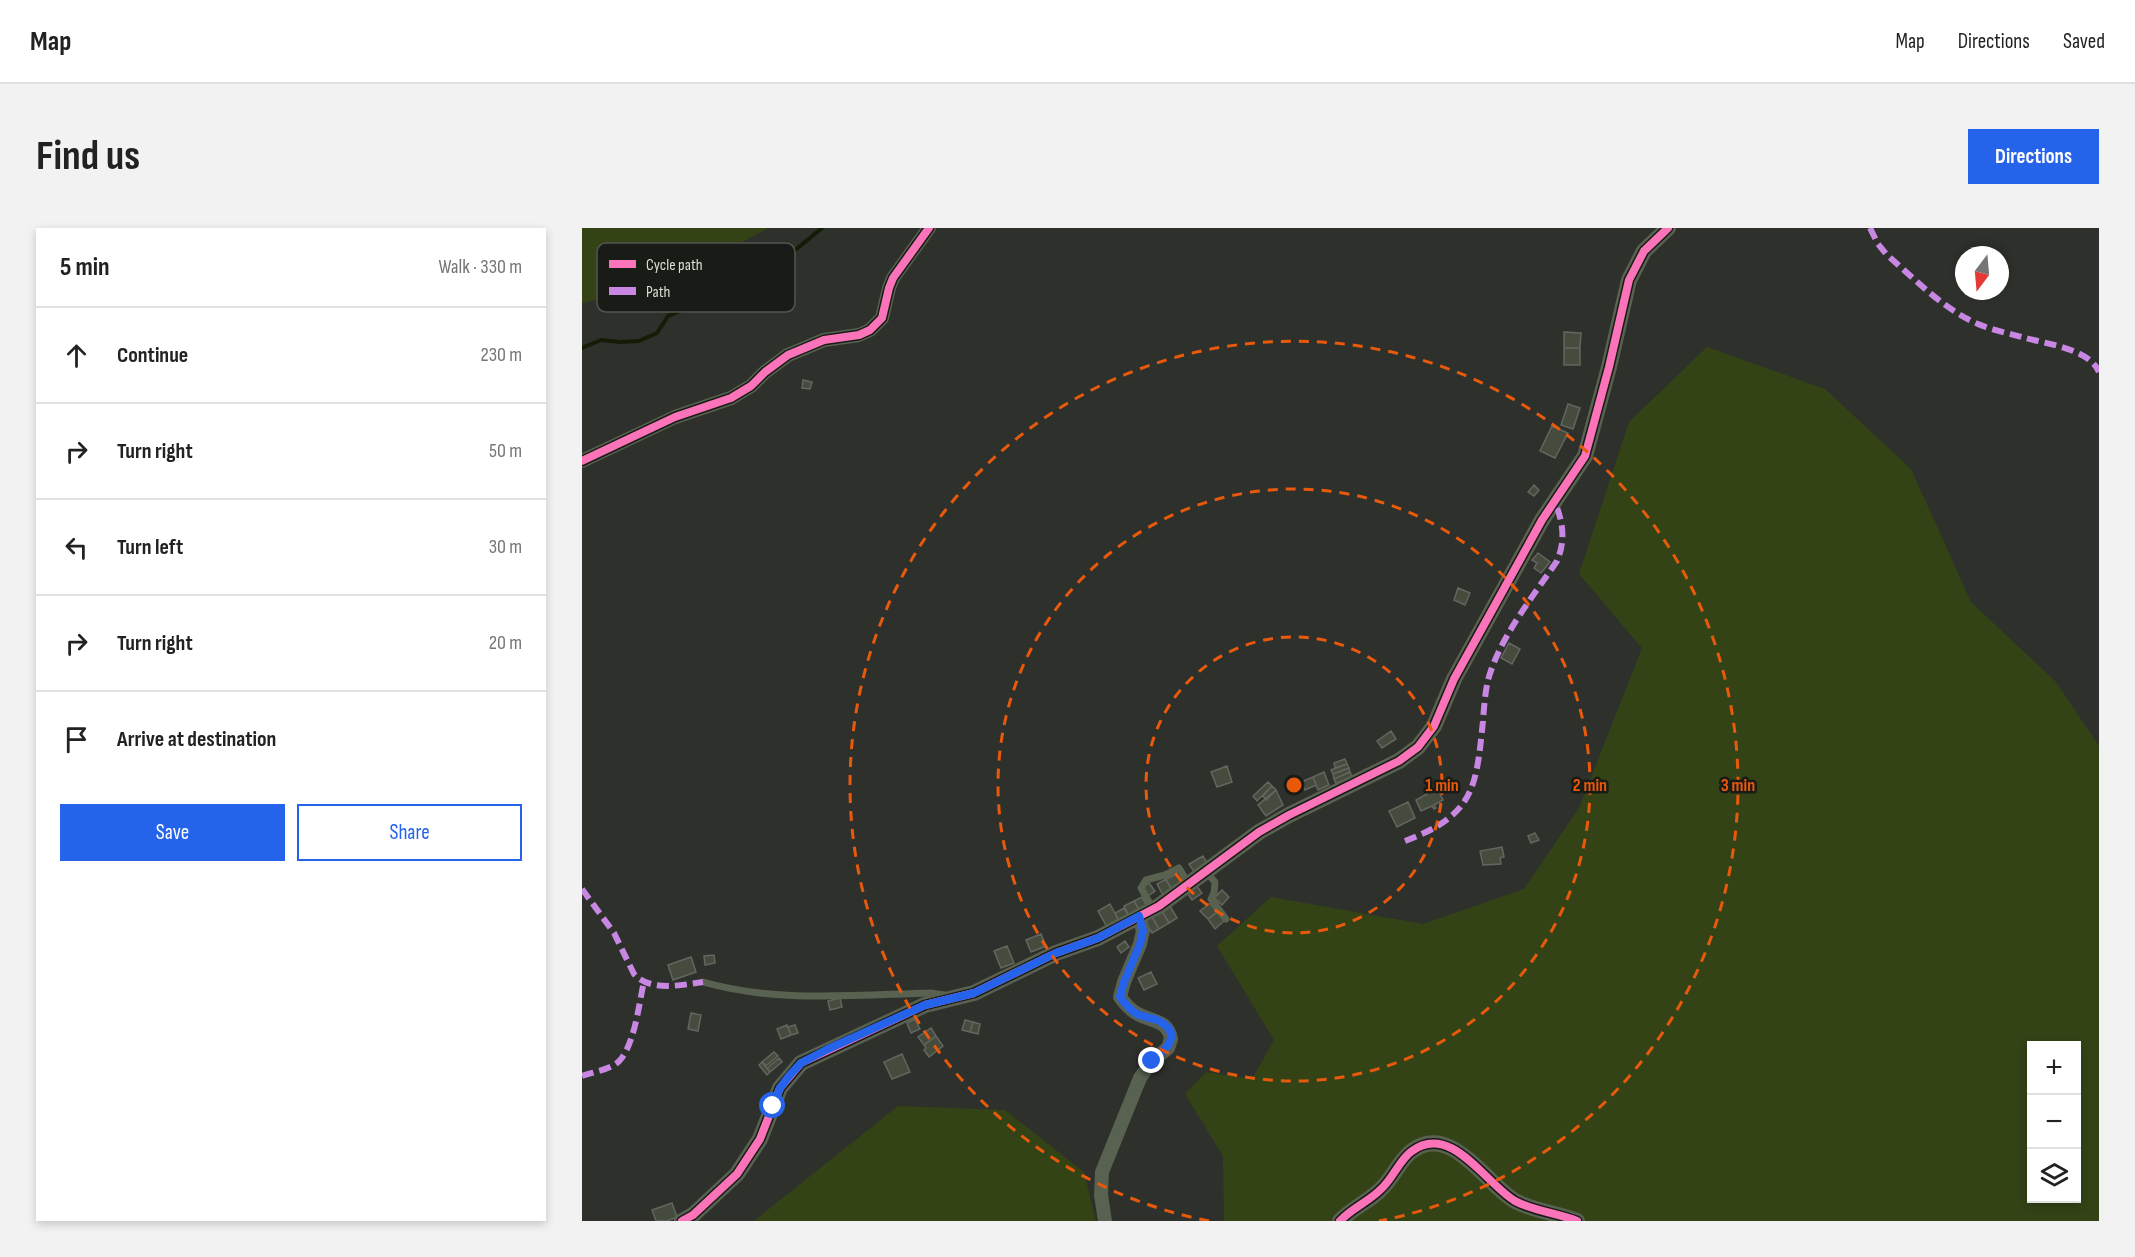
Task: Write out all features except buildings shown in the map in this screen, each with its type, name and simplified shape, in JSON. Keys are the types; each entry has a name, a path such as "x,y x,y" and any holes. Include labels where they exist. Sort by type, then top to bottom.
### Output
{"street":[{"path":"582,461 675,417 731,398 751,386 788,355 824,340 859,335 870,330 882,318 888,288 893,278 929,228"},
{"path":"682,1221 693,1215 737,1174 760,1139 780,1088 801,1063 925,1005 974,993 1056,953 1098,938 1146,913 1259,832 1288,815 1399,761 1427,737 1454,679 1536,529 1585,456 1629,280 1644,251 1668,228"},
{"path":"1105,1221 1101,1195 1102,1172 1140,1078 1152,1061 1168,1048 1171,1040 1167,1027 1159,1021 1139,1015 1126,1006 1120,997 1140,944 1146,913"},
{"path":"1340,1221 1354,1208 1381,1190 1410,1152 1422,1145 1433,1143 1455,1149 1517,1202 1577,1221"}],"lane":[{"path":"1146,913 1141,888 1146,880 1179,868 1188,883"},
{"path":"1205,871 1215,882 1211,898 1226,919"},
{"path":"703,982 740,991 773,994 825,996 931,993 955,999"}],"green space":[{"path":"582,228 768,228 741,243 597,243 597,300 582,303"},
{"path":"1707,347 1825,389 1911,469 1971,602 2056,682 2099,746 2099,1221 1224,1221 1223,1156 1185,1094 1206,1072 1252,1079 1274,1040 1217,946 1271,897 1423,924 1524,889 1579,808 1642,648 1579,574 1629,422"},
{"path":"898,1106 1005,1110 1084,1172 1096,1221 754,1221"}],"waterway":[{"path":"795,250 822,228"},
{"path":"582,348 601,340 639,341 657,333 668,316 678,312"}],"marked path":[{"path":"1870,228 1887,255 1930,293 1965,318 1989,328 2076,352 2086,357 2099,372"},
{"path":"1405,841 1445,821 1458,810 1467,797 1478,765 1486,690 1493,664 1509,633 1560,553 1562,530 1560,515 1554,500"},
{"path":"582,889 614,933 634,974 641,980 667,986 703,982"},
{"path":"582,1076 608,1068 621,1059 633,1032 644,981"}],"cycle path":[{"path":"582,461 675,417 731,398 751,386 788,355 824,340 859,335 870,330 882,318 893,278 929,228"},
{"path":"682,1221 693,1215 737,1174 760,1139 780,1088 801,1063 925,1005 974,993 1056,953 1098,938 1159,906 1259,832 1399,761 1418,747 1434,726 1454,679 1542,520 1585,456 1629,280 1644,251 1668,228"},
{"path":"1340,1221 1385,1186 1407,1155 1426,1144 1440,1144 1454,1150 1515,1201 1577,1221"}],"route":[{"path":"773,1106 780,1088 801,1063 925,1005 974,993 1056,953 1098,938 1139,916 1143,931 1140,944 1120,997 1126,1006 1139,1015 1159,1021 1167,1027 1171,1040 1168,1048 1152,1061"}]}
